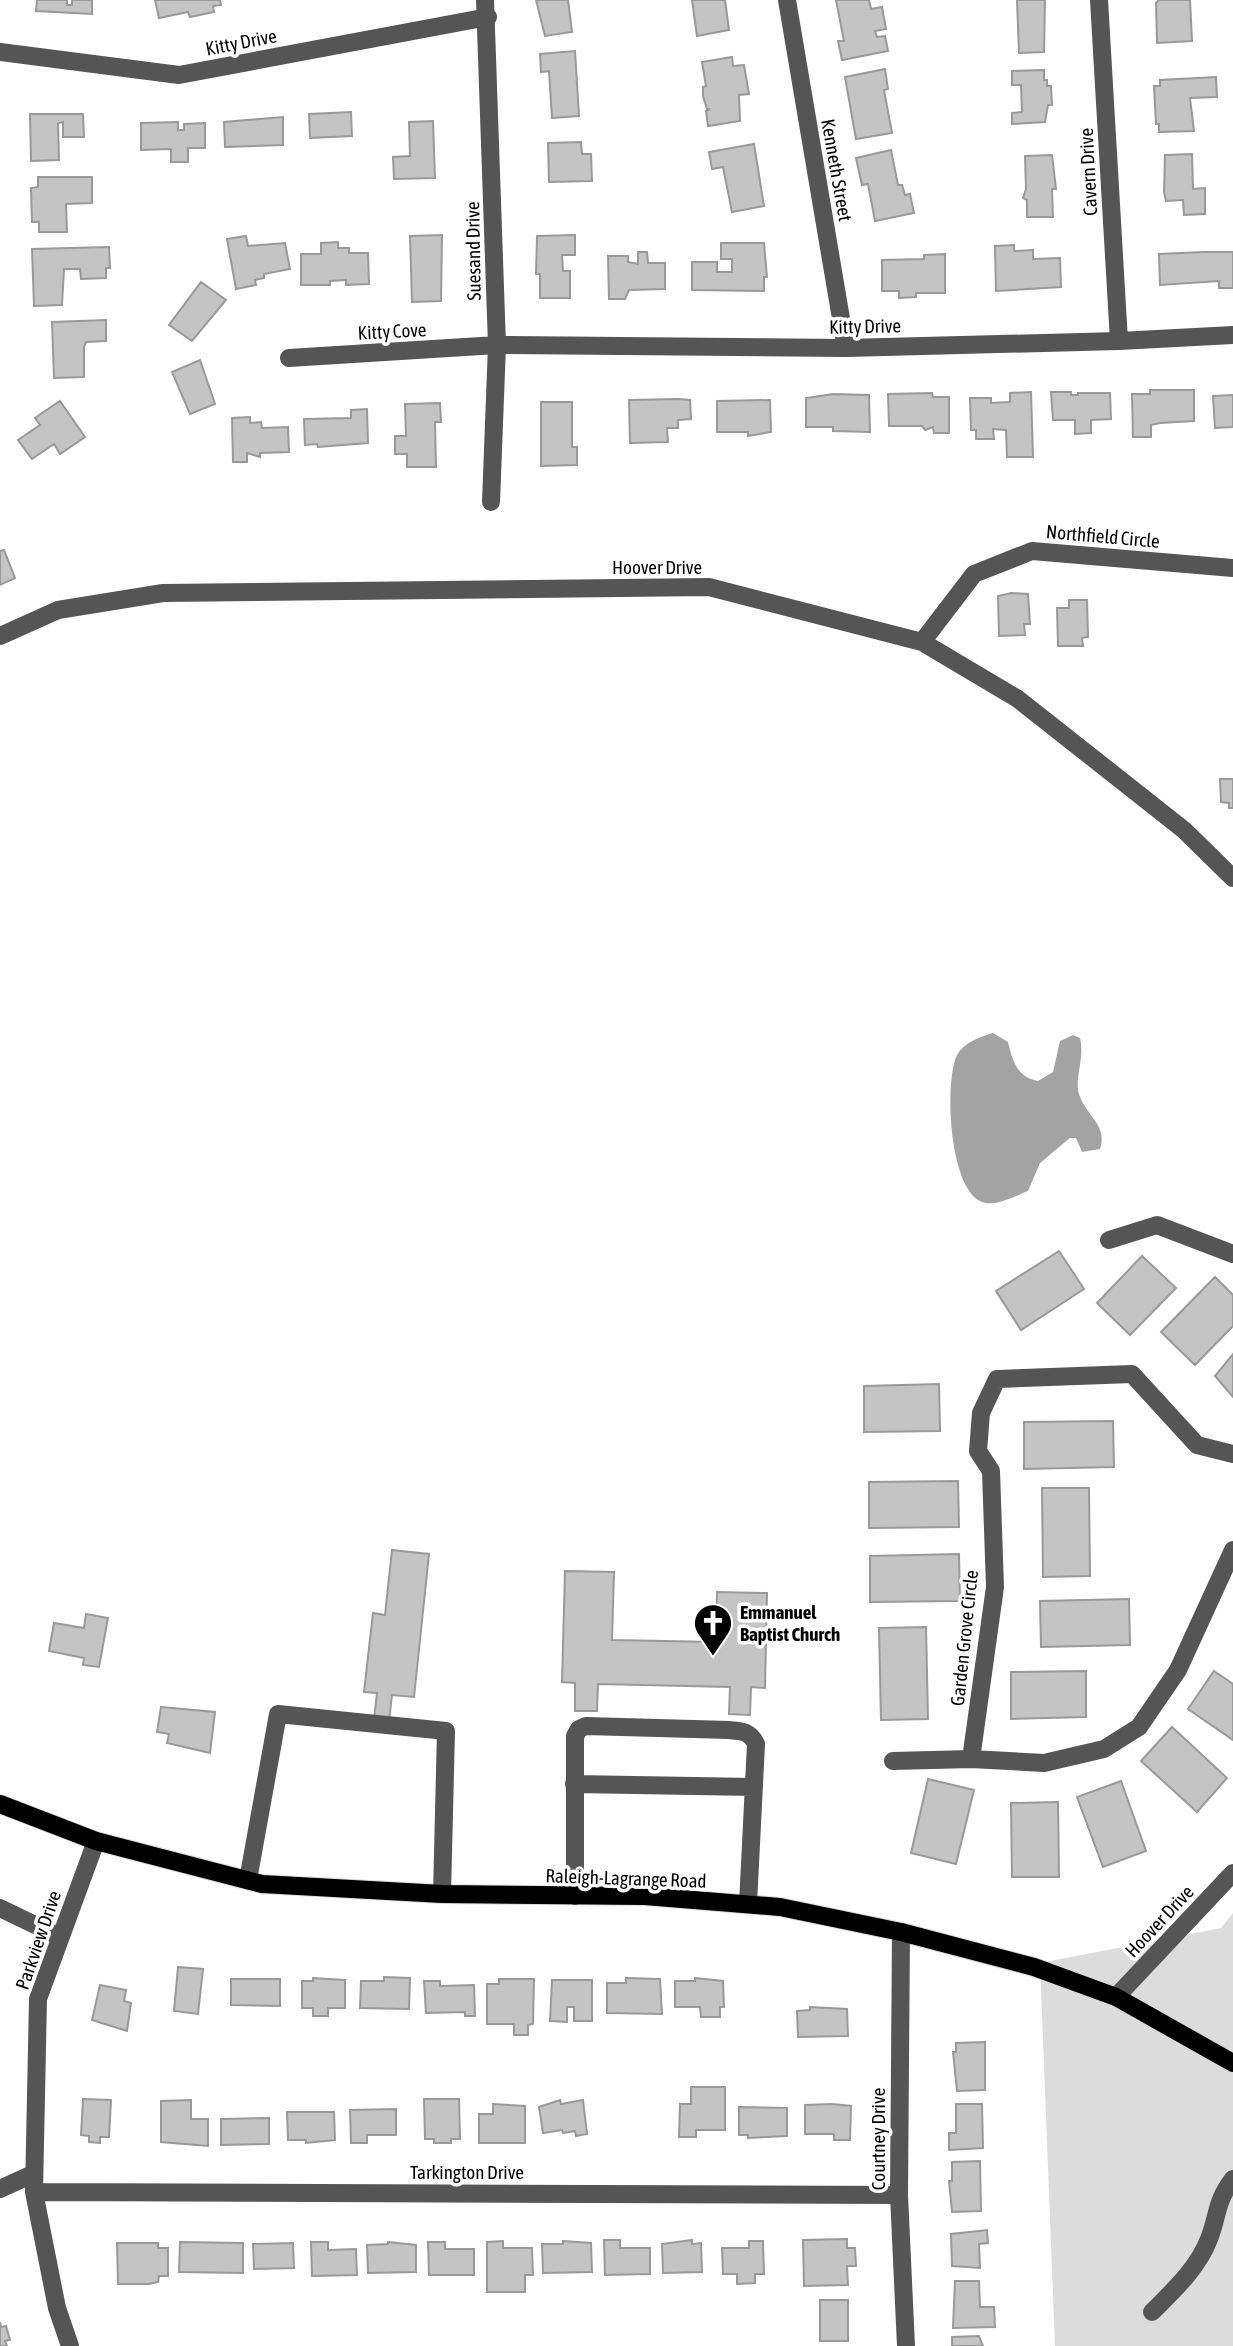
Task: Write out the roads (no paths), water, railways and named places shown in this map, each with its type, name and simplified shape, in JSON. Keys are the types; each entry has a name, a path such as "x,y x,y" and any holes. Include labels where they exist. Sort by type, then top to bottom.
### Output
{"main road":[{"name":"Raleigh-Lagrange Road","path":"0,1804 96,1841 262,1884 442,1894 645,1896 780,1907 901,1932 1034,1967 1116,1997 1233,2063"}],"street":[{"name":"Kenneth Street","path":"786,0 846,348"},
{"name":"Cavern Drive","path":"1100,0 1119,341"},
{"name":"Kitty Drive","path":"0,52 179,75 487,8"},
{"name":"Suesand Drive","path":"487,8 497,345 491,502"},
{"name":"Kitty Drive","path":"497,345 846,348 1119,341 1233,335"},
{"name":"Kitty Cove","path":"289,358 497,345"},
{"name":"Northfield Circle","path":"922,642 974,574 1032,551 1233,568"},
{"name":"Hoover Drive","path":"0,636 58,610 163,593 709,587 922,642 1018,699 1184,830 1233,878"},
{"path":"1108,1240 1157,1225 1233,1254"},
{"name":"Garden Grove Circle","path":"971,1759 995,1587 991,1471 978,1451 981,1413 997,1379 1132,1374 1198,1445 1233,1454"},
{"path":"893,1760 971,1759 1044,1763 1104,1749 1139,1727 1178,1670 1233,1550"},
{"path":"248,1880 278,1714 446,1731 442,1894"},
{"path":"575,1896 575,1736 579,1729 586,1726 744,1732 752,1736 755,1744 748,1904"},
{"path":"575,1784 754,1787"},
{"name":"Parkview Drive","path":"70,2346 57,2308 34,2183 38,1998 96,1841"},
{"name":"Hoover Drive","path":"1116,1997 1233,1873"},
{"path":"0,1908 60,1937"},
{"name":"Courtney Drive","path":"901,1932 899,2195 906,2346"},
{"path":"1152,2312 1198,2260 1209,2240 1220,2196 1233,2179"},
{"name":"Tarkington Drive","path":"0,2189 34,2183 899,2195"}],"place":[{"name":"Emmanuel Baptist Church","path":"713,1657"}]}
